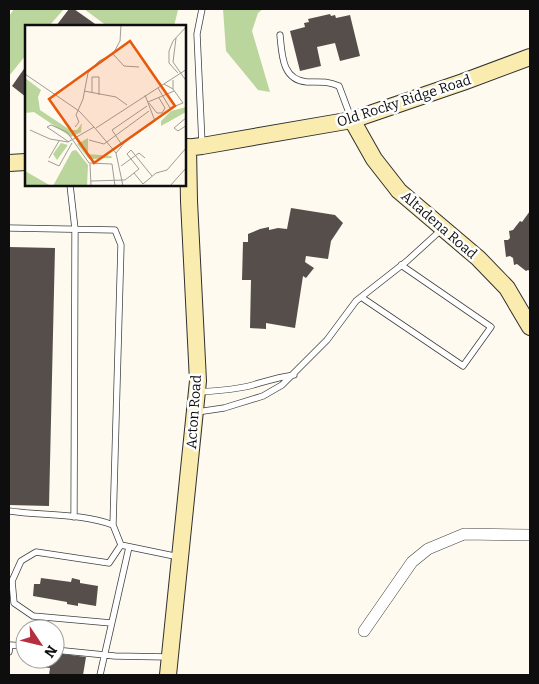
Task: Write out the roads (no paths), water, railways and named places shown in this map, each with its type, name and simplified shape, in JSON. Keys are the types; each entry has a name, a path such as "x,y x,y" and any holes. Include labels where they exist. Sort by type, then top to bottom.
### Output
{"street":[{"name":"Old Rocky Ridge Road","path":"192,147 352,120 463,82 530,56"},
{"name":"Altadena Road","path":"352,120 374,159 399,191 478,258 507,288 530,327"},
{"name":"Acton Road","path":"168,675 198,381 189,200 192,147"},
{"path":"9,163 25,162"},
{"path":"364,632 412,562 428,549 464,534 530,535"}],"lane":[{"path":"192,147 198,34 202,9"},
{"path":"280,35 282,58 289,74 306,82 328,81 339,86 352,120"},
{"path":"70,186 75,229 74,518"},
{"path":"9,228 115,230 121,245 113,525 121,545"},
{"path":"195,412 224,408 262,396 282,385 327,340 356,301 402,265 442,228"},
{"path":"361,297 463,366 491,327 402,265"},
{"path":"197,392 230,390 294,374"},
{"path":"9,511 31,515 98,519 113,525"},
{"path":"121,545 181,557"},
{"path":"111,624 33,616 14,603 12,581 21,561 36,552 110,563 121,545"},
{"path":"100,675 129,546"},
{"path":"65,651 103,656 170,657"}]}
